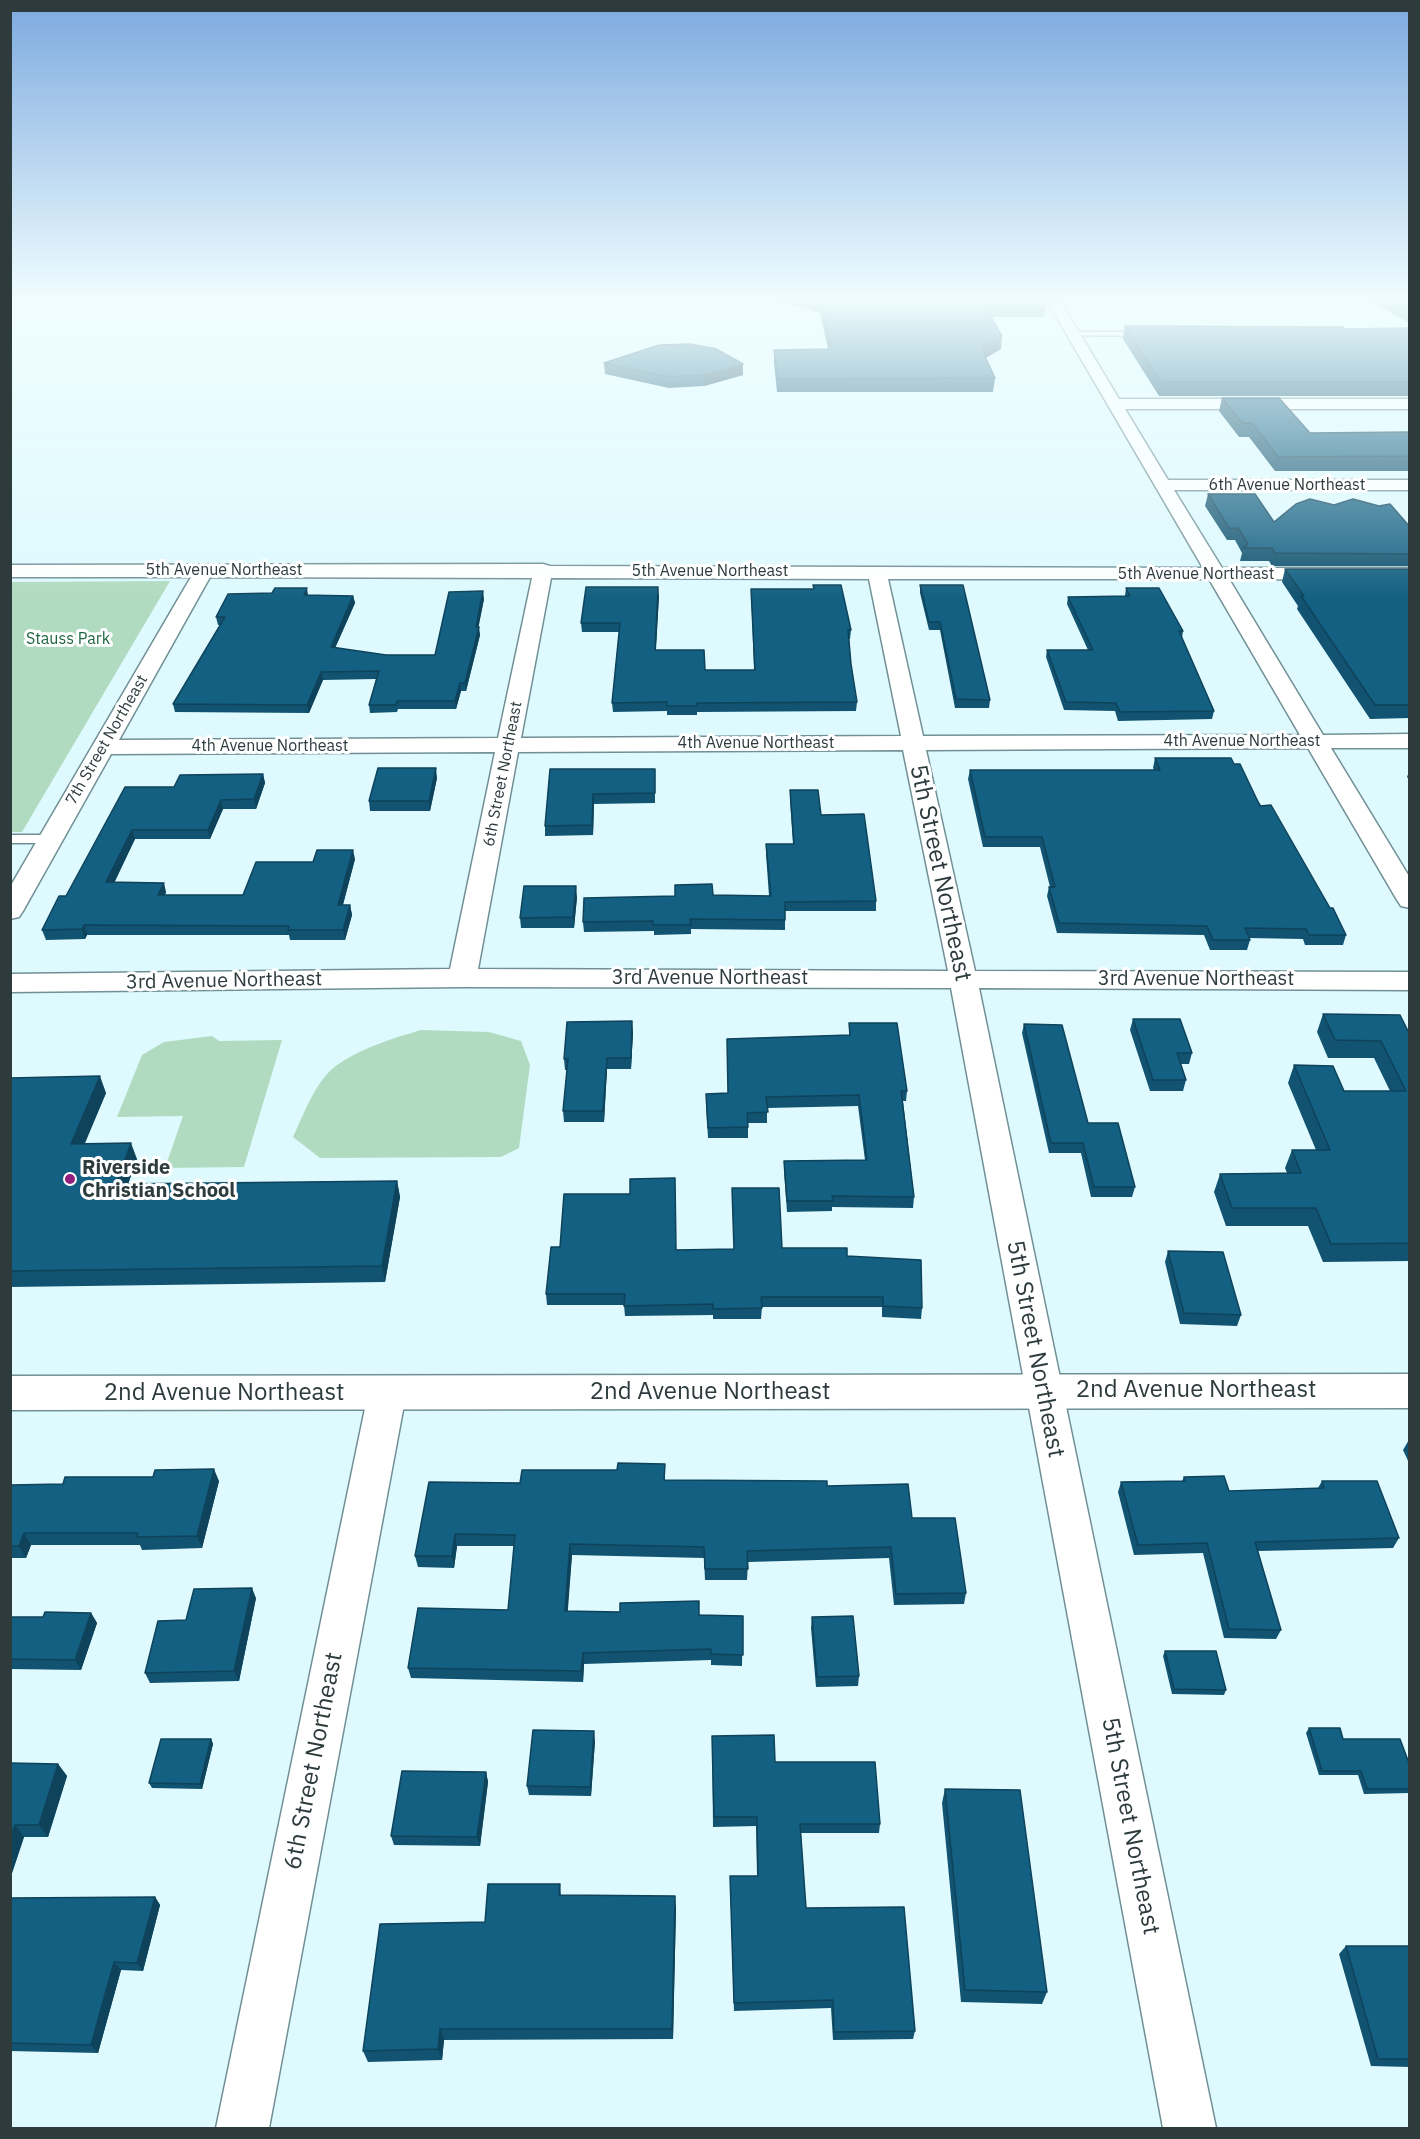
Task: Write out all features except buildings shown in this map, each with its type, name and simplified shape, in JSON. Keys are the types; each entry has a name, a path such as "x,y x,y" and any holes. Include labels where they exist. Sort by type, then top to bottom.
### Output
{"street":[{"path":"1111,399 1164,484 1410,900"},
{"path":"1114,404 1410,404"},
{"name":"6th Avenue Northeast","path":"1164,484 1410,485"},
{"name":"7th Street Northeast","path":"10,911 205,570"},
{"name":"5th Avenue Northeast","path":"10,571 543,570 1410,574"},
{"name":"6th Street Northeast","path":"462,978 543,570"},
{"name":"5th Street Northeast","path":"877,571 963,978 1042,1389 1190,2128"},
{"name":"4th Avenue Northeast","path":"102,747 1410,741"},
{"name":"3rd Avenue Northeast","path":"10,983 462,978 1410,981"},
{"name":"2nd Avenue Northeast","path":"10,1393 387,1394 1042,1389 1410,1391"},
{"name":"6th Street Northeast","path":"242,2128 387,1394"}],"lane":[{"path":"10,839 51,839"}],"green space":[{"name":"Stauss Park","path":"170,581 22,832 11,832 11,582"},
{"path":"421,1030 489,1032 521,1041 530,1065 519,1148 501,1157 320,1158 293,1137 314,1092 332,1069 363,1050"},
{"path":"212,1036 219,1041 282,1040 244,1167 165,1168 183,1116 117,1117 142,1055 164,1042"}],"place":[{"name":"Riverside Christian School","path":"70,1179"}]}
